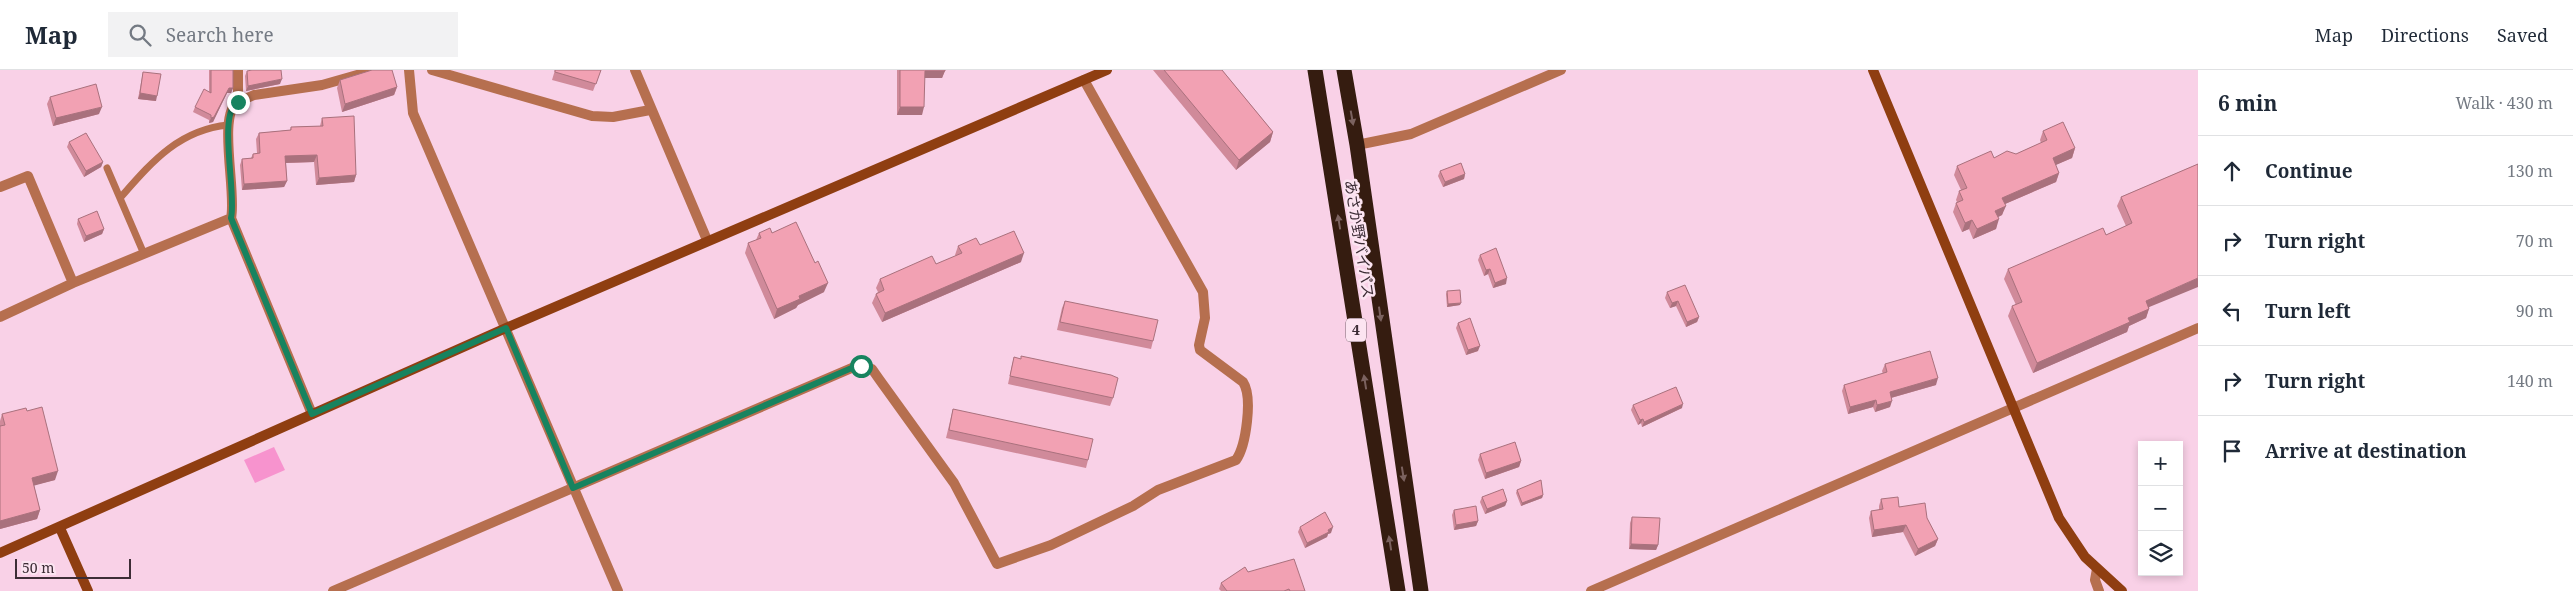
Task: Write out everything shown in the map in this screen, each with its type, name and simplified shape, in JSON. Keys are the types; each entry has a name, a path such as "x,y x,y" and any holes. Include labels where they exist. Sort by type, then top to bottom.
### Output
{"highway":[{"name":"あさか野バイパス","path":"1315,70 1398,591"},
{"name":"あさか野バイパス","path":"1344,70 1357,145 1421,591"}],"street":[{"path":"238,70 238,102"},
{"path":"312,414 231,218 233,199 228,125 231,110 238,102 254,95 322,85 375,70"},
{"path":"409,70 413,113 618,591"},
{"path":"432,70 592,116 613,117 650,110"},
{"path":"635,70 650,110 707,240"},
{"path":"0,553 707,240 1090,75 1107,70"},
{"path":"1357,145 1411,134 1561,70"},
{"path":"1873,70 2059,518 2075,543 2097,569 2122,591"},
{"path":"332,591 854,367 861,366 872,369 875,373 954,484 993,560 997,564 1051,545 1134,506 1158,490 1236,460 1240,452 1248,407 1247,389 1243,382 1200,350 1199,344 1206,308 1203,292 1090,75"},
{"path":"0,187 28,176 73,283"},
{"path":"0,317 73,283 231,218"},
{"path":"1590,591 2198,328"},
{"path":"60,528 88,591"},
{"path":"2097,569 2095,580 2099,591"}],"lane":[{"path":"120,198 145,169 177,142 200,130 228,125"},
{"path":"107,168 144,254"}],"shaded area":[{"path":"274,447 285,470 255,483 244,460"}],"building":[{"path":"211,70 233,70 233,88 229,88 214,117 211,118 211,115 195,107 204,89 211,93"},
{"path":"281,70 282,79 248,86 247,71"},
{"path":"372,70 392,70 397,87 345,104 340,80"},
{"path":"555,70 601,70 596,84 555,72"},
{"path":"900,70 945,71 925,71 924,107 900,107"},
{"path":"1164,70 1222,70 1273,132 1239,160"},
{"path":"143,72 161,74 157,96 140,93"},
{"path":"96,84 102,107 56,118 50,97"},
{"path":"354,116 356,175 319,178 317,155 285,156 287,181 244,184 242,159 253,158 253,154 260,153 259,133 291,130 291,127 323,126 322,118"},
{"path":"2063,122 2075,148 2053,158 2059,173 2002,198 2006,206 1995,211 1999,219 1977,229 1972,220 1965,223 1956,203 1963,200 1959,191 1967,188 1957,166 1991,151 1994,158 2007,151 2016,154 2047,140 2043,131"},
{"path":"86,133 103,162 86,171 69,142"},
{"path":"1461,163 1465,174 1445,182 1440,171"},
{"path":"2198,164 2198,278 2146,301 2149,309 2128,318 2130,322 2037,363 2012,306 2022,302 2008,269 2103,228 2106,235 2132,223 2121,197"},
{"path":"97,211 104,229 86,236 78,219"},
{"path":"796,222 815,263 818,261 828,283 799,296 800,299 777,309 748,243 761,238 759,233 770,228 772,233"},
{"path":"1014,231 1024,253 885,313 876,294 884,290 880,279 932,256 936,264 962,253 958,246 976,238 980,245"},
{"path":"1496,248 1507,278 1495,283 1490,269 1486,270 1480,255"},
{"path":"1685,285 1699,317 1687,322 1678,301 1672,303 1667,292"},
{"path":"1460,290 1461,303 1448,304 1447,291"},
{"path":"1065,301 1158,320 1153,341 1060,322"},
{"path":"1470,318 1480,346 1468,350 1458,323"},
{"path":"1930,351 1938,378 1890,392 1892,401 1877,405 1876,400 1850,407 1844,385 1887,372 1885,364"},
{"path":"1021,356 1118,378 1113,398 1010,376 1014,357 1021,359"},
{"path":"1676,387 1683,404 1644,422 1643,419 1640,420 1633,405"},
{"path":"42,407 58,471 32,478 40,510 0,521 0,426 5,425 2,414 26,408 27,411"},
{"path":"953,409 1093,439 1088,460 949,430"},
{"path":"1515,442 1521,461 1486,473 1480,454"},
{"path":"1541,480 1543,495 1522,503 1517,490"},
{"path":"1503,489 1507,501 1487,509 1482,497"},
{"path":"1898,497 1899,507 1925,503 1927,518 1938,539 1918,549 1906,525 1874,530 1871,511 1883,509 1881,499"},
{"path":"1476,506 1478,521 1456,525 1454,510"},
{"path":"1325,512 1333,527 1328,530 1329,532 1307,543 1300,527"},
{"path":"1632,517 1660,518 1658,545 1631,544"},
{"path":"1294,559 1305,591 1290,591 1289,589 1284,591 1227,591 1221,583 1245,567 1248,572"}],"route":[{"path":"238,102 231,110 228,120 233,199 231,218 312,414 506,328 573,488 854,367 861,366"}]}
